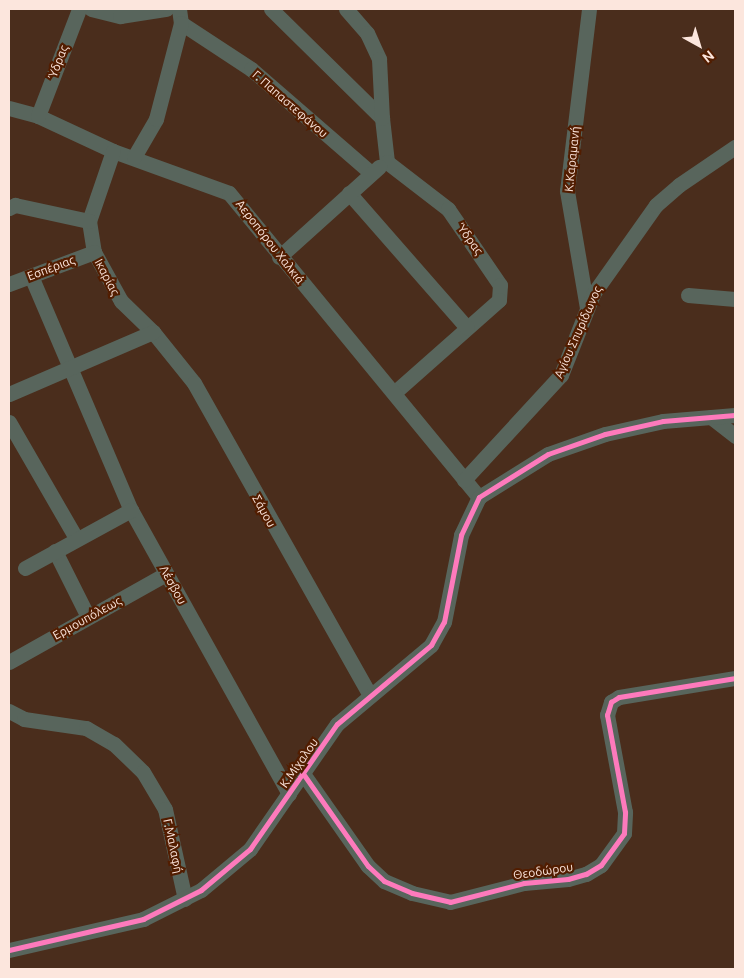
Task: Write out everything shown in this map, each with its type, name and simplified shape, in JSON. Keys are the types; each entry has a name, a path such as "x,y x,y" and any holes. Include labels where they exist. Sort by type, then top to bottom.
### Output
{"street":[{"name":"Ύδρας","path":"38,116 79,9"},
{"path":"91,9 120,16 166,9"},
{"path":"271,9 382,118"},
{"path":"279,257 371,173 387,162 382,118 379,59 367,33 346,9"},
{"name":"Κ.Καραμανή","path":"587,308 566,191 585,67 589,9"},
{"name":"Γ. Παπαστεφάνου","path":"134,157 156,120 180,16 251,69 371,173"},
{"name":"Αεροπόρου Χαλκιά","path":"9,108 38,116 113,152 134,157 230,193 247,210 279,257 395,392 479,497"},
{"name":"Ικαρίας","path":"113,152 89,221 94,252 121,302 153,332"},
{"name":"Αγίου Σπυρίδωνος","path":"464,480 561,375 587,308 602,277 656,205 678,185 732,156"},
{"name":"Ύδρας","path":"387,162 448,209 500,284 499,300 395,392"},
{"path":"349,193 467,328"},
{"path":"9,208 15,206 89,221"},
{"name":"Εσπέριας","path":"9,284 94,252"},
{"path":"31,276 71,369"},
{"path":"688,295 735,299"},
{"path":"9,394 71,369 153,332"},
{"name":"Σάμου","path":"153,332 194,383 369,694"},
{"name":"Λέσβου","path":"71,369 132,510 289,794"},
{"path":"479,497 548,454 599,436 662,421 735,415"},
{"path":"711,417 735,436"},
{"path":"9,422 76,538"},
{"name":"Κ.Μίχαλου","path":"9,950 130,923 185,899 250,849 304,775 337,724 369,694 431,645 438,634 461,534 479,497"},
{"path":"25,568 76,538 132,510"},
{"path":"55,552 88,617"},
{"name":"Ερμουπόλεως","path":"9,662 166,574"},
{"name":"Θεοδώρου","path":"304,775 368,866 384,881 412,893 450,902 524,883 568,879 601,864 624,833 625,812 606,715 611,702 619,697 735,678"},
{"name":"Γ.Μαλαφή","path":"9,711 24,720 86,728 114,744 143,772 165,809 185,899"}],"cycle path":[{"path":"9,950 143,919 201,890 250,849 337,724 431,645 444,622 461,535 479,497 548,454 605,434 663,421 735,415"},
{"path":"304,775 368,866 384,881 412,893 450,902 524,883 568,879 586,874 601,865 624,833 625,812 607,715 611,702 619,697 735,678"}]}
